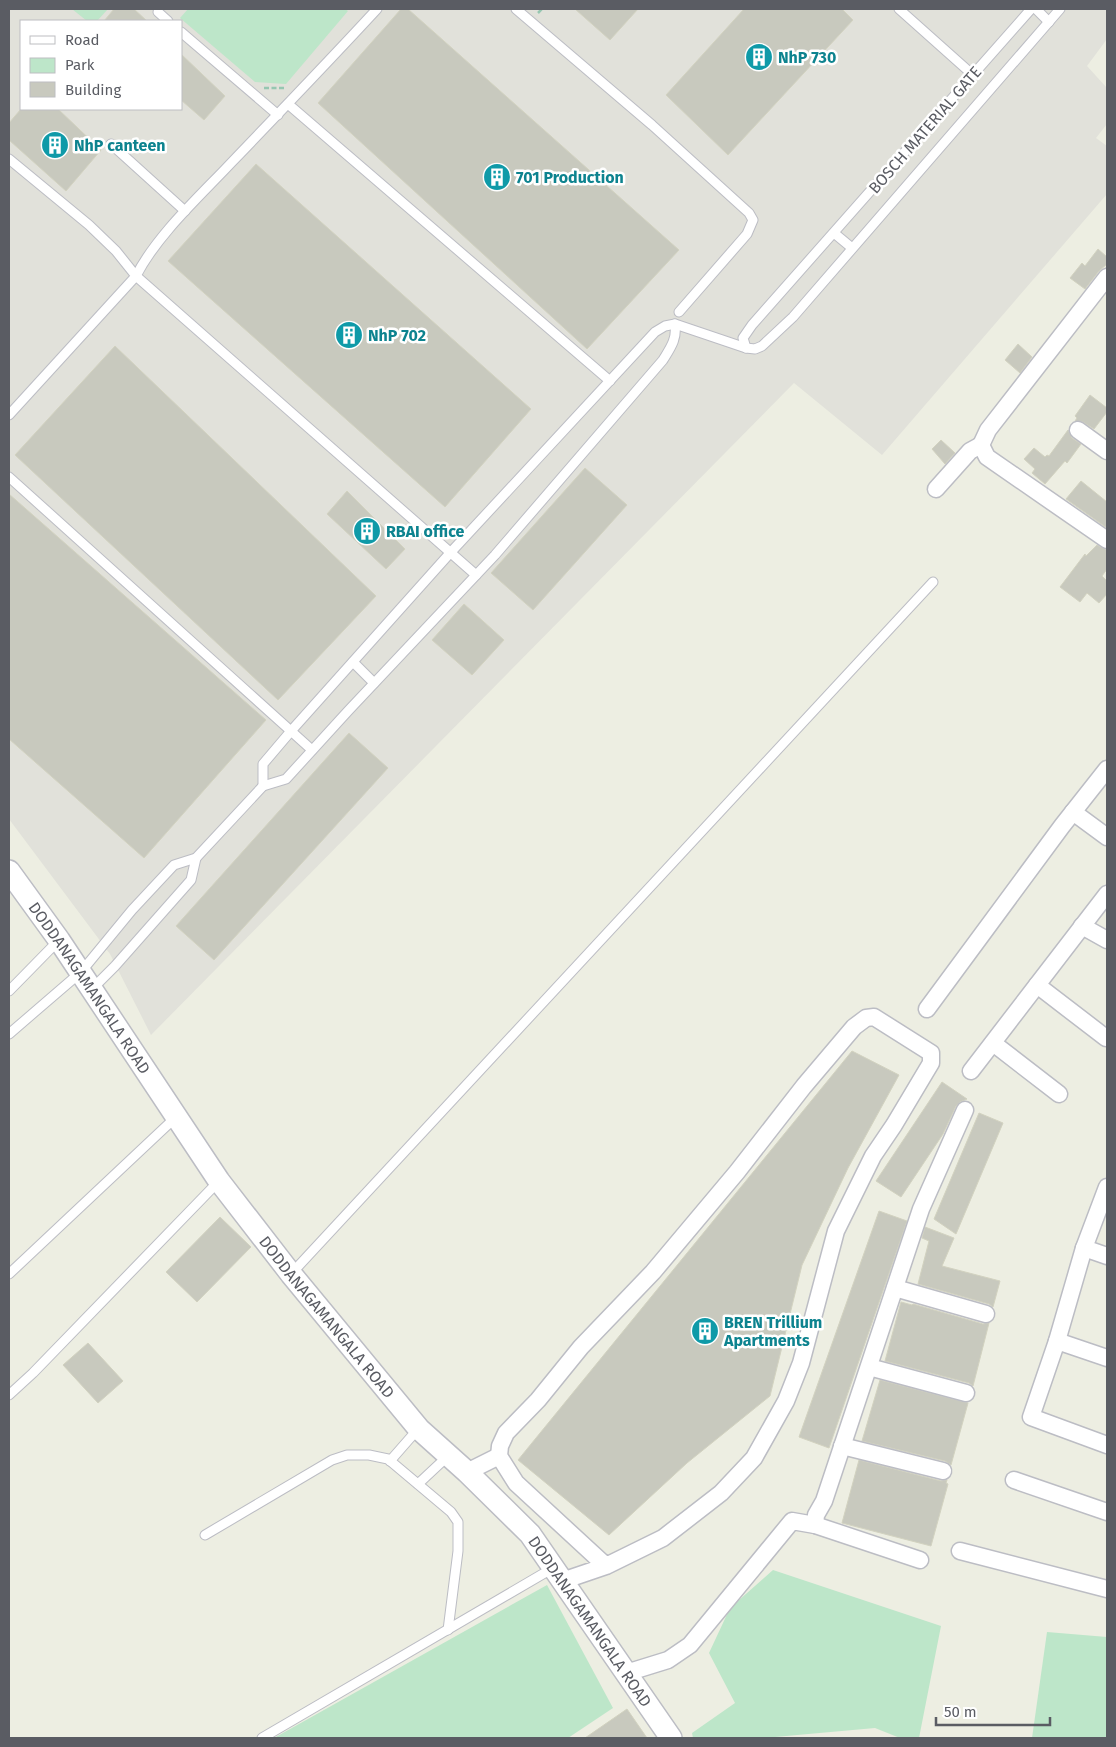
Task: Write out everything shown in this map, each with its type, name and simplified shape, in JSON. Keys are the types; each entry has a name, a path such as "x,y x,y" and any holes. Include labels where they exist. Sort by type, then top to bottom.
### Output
{"street":[{"path":"936,489 970,451 980,445 988,430 1107,276"},
{"path":"1078,430 1107,451"},
{"path":"980,445 987,457 1107,540"},
{"path":"926,1009 1107,769"},
{"path":"1073,812 1107,837"},
{"name":"DODDANAGAMANGALA ROAD","path":"9,871 60,940 219,1181 291,1274 419,1428 530,1534 671,1738"},
{"path":"971,1071 1107,894"},
{"path":"1082,926 1107,940"},
{"path":"1037,985 1106,1038"},
{"path":"558,1574 606,1566 663,1538 721,1493 754,1458 786,1401 801,1363 836,1231 873,1156 894,1125 931,1062 931,1053 874,1017 866,1018 854,1027 804,1086 737,1172 653,1272 581,1347 538,1400 506,1433 500,1446 499,1456 516,1483 606,1566"},
{"path":"993,1043 1059,1094"},
{"path":"815,1524 816,1515 824,1501 921,1209 965,1110"},
{"path":"1107,1187 1084,1248 1057,1341 1031,1417 1107,1444"},
{"path":"1084,1248 1107,1256"},
{"path":"895,1288 986,1314"},
{"path":"1057,1341 1107,1358"},
{"path":"869,1367 966,1393"},
{"path":"842,1446 943,1471"},
{"path":"467,1472 499,1456"},
{"path":"1014,1480 1107,1512"},
{"path":"626,1673 668,1660 690,1645 792,1521 815,1524 920,1560"},
{"path":"960,1550 1107,1589"}],"lane":[{"path":"9,415 136,276 151,251 185,211 377,9"},
{"path":"516,9 652,125 749,213 753,220 747,234 679,312"},
{"path":"899,9 973,75"},
{"name":"BOSCH MATERIAL GATE","path":"746,348 743,338 752,325 1031,9"},
{"path":"1036,9 1049,22"},
{"path":"263,786 263,764 291,731 451,552 655,332 665,326 675,324 746,348 754,349 762,346 792,317 1060,9"},
{"path":"158,12 167,20"},
{"path":"182,33 278,115"},
{"path":"288,104 610,381"},
{"path":"111,144 185,211"},
{"path":"9,159 89,225 116,251 136,276 476,575"},
{"path":"834,233 852,248"},
{"path":"9,1034 81,972 132,910 174,865 196,858 263,786 286,780 476,575 662,360 673,345 676,334 675,324"},
{"path":"9,476 312,750"},
{"path":"291,1274 932,582"},
{"path":"353,662 374,683"},
{"path":"92,989 115,966 191,880 196,858"},
{"path":"9,991 60,940"},
{"path":"9,1274 176,1117"},
{"path":"9,1395 34,1373 219,1181"},
{"path":"390,1461 419,1428"},
{"path":"205,1536 332,1460 347,1454 369,1455 390,1461 451,1512 458,1522 458,1551 448,1630"},
{"path":"418,1484 448,1455"},
{"path":"262,1738 448,1630 558,1574"}],"path":[{"path":"263,88 291,88"}],"shaded area":[{"path":"9,9 1107,9 1107,39 1087,66 1107,88 1107,124 1096,138 1107,146 1107,194 882,455 794,383 151,1035 110,954 9,819"}],"green space":[{"path":"72,9 108,9 98,20 86,20"},
{"path":"188,9 345,9 348,11 286,84 255,82 180,18"},
{"path":"773,1570 941,1626 919,1738 900,1738 875,1728 764,1738 693,1738 692,1733 735,1703 709,1653 730,1608"},
{"path":"547,1585 613,1708 568,1738 274,1738"},
{"path":"1047,1632 1107,1637 1107,1738 1032,1738"}],"building":[{"path":"114,9 134,9 146,20 105,20"},
{"name":"701 Production","path":"401,9 408,9 679,250 587,349 318,103"},
{"path":"575,9 638,9 610,40"},
{"name":"NhP 730","path":"744,9 842,9 853,20 728,155 666,95"},
{"path":"182,55 225,96 204,120 182,101"},
{"name":"NhP canteen","path":"20,110 59,110 101,150 66,191 9,140 9,123"},
{"name":"NhP 702","path":"256,164 531,409 445,507 168,261"},
{"path":"1098,249 1107,257 1107,264 1085,289 1070,278 1082,263 1085,266"},
{"path":"1018,344 1032,357 1020,373 1005,360"},
{"path":"115,346 376,596 278,700 15,455"},
{"path":"1090,395 1107,408 1107,412 1094,429 1083,422 1075,421 1077,418 1075,416"},
{"path":"1068,430 1072,438 1081,444 1067,463 1065,461 1045,484 1032,473 1035,469 1024,459 1034,448 1045,457 1049,456"},
{"path":"941,440 955,453 945,464 932,449"},
{"path":"585,468 627,505 533,610 491,573"},
{"path":"1081,481 1107,502 1107,528 1066,499"},
{"name":"RBAI office","path":"347,491 405,549 386,569 327,514"},
{"path":"9,494 266,720 144,858 9,739"},
{"path":"1097,545 1107,550 1107,569 1102,576 1107,581 1107,594 1099,603 1087,593 1080,602 1060,587 1085,554 1086,556"},
{"path":"464,604 504,640 472,675 432,640"},
{"path":"349,733 388,768 214,960 176,926"},
{"name":"BREN Trillium Apartments","path":"852,1051 899,1075 848,1168 802,1265 770,1396 687,1463 609,1535 518,1460"},
{"path":"942,1082 967,1099 956,1106 943,1134 901,1197 876,1181"},
{"path":"979,1113 1003,1123 956,1234 934,1219"},
{"path":"879,1211 907,1221 829,1448 799,1437"},
{"path":"220,1217 251,1247 197,1302 166,1272"},
{"path":"925,1227 954,1238 942,1266 1000,1281 993,1307 989,1304 918,1284 929,1241 922,1238"},
{"path":"901,1302 983,1324 989,1323 973,1386 969,1383 885,1361"},
{"path":"88,1343 123,1381 98,1403 63,1365"},
{"path":"880,1380 968,1403 951,1465 945,1461 862,1441"},
{"path":"859,1460 941,1481 947,1480 946,1483 948,1484 931,1546 842,1523"},
{"path":"627,1709 647,1738 585,1738"}],"place":[{"name":"NhP 730","path":"759,57"},
{"name":"NhP canteen","path":"55,145"},
{"name":"701 Production","path":"497,177"},
{"name":"NhP 702","path":"349,335"},
{"name":"RBAI office","path":"367,531"},
{"name":"BREN Trillium Apartments","path":"705,1331"}]}
